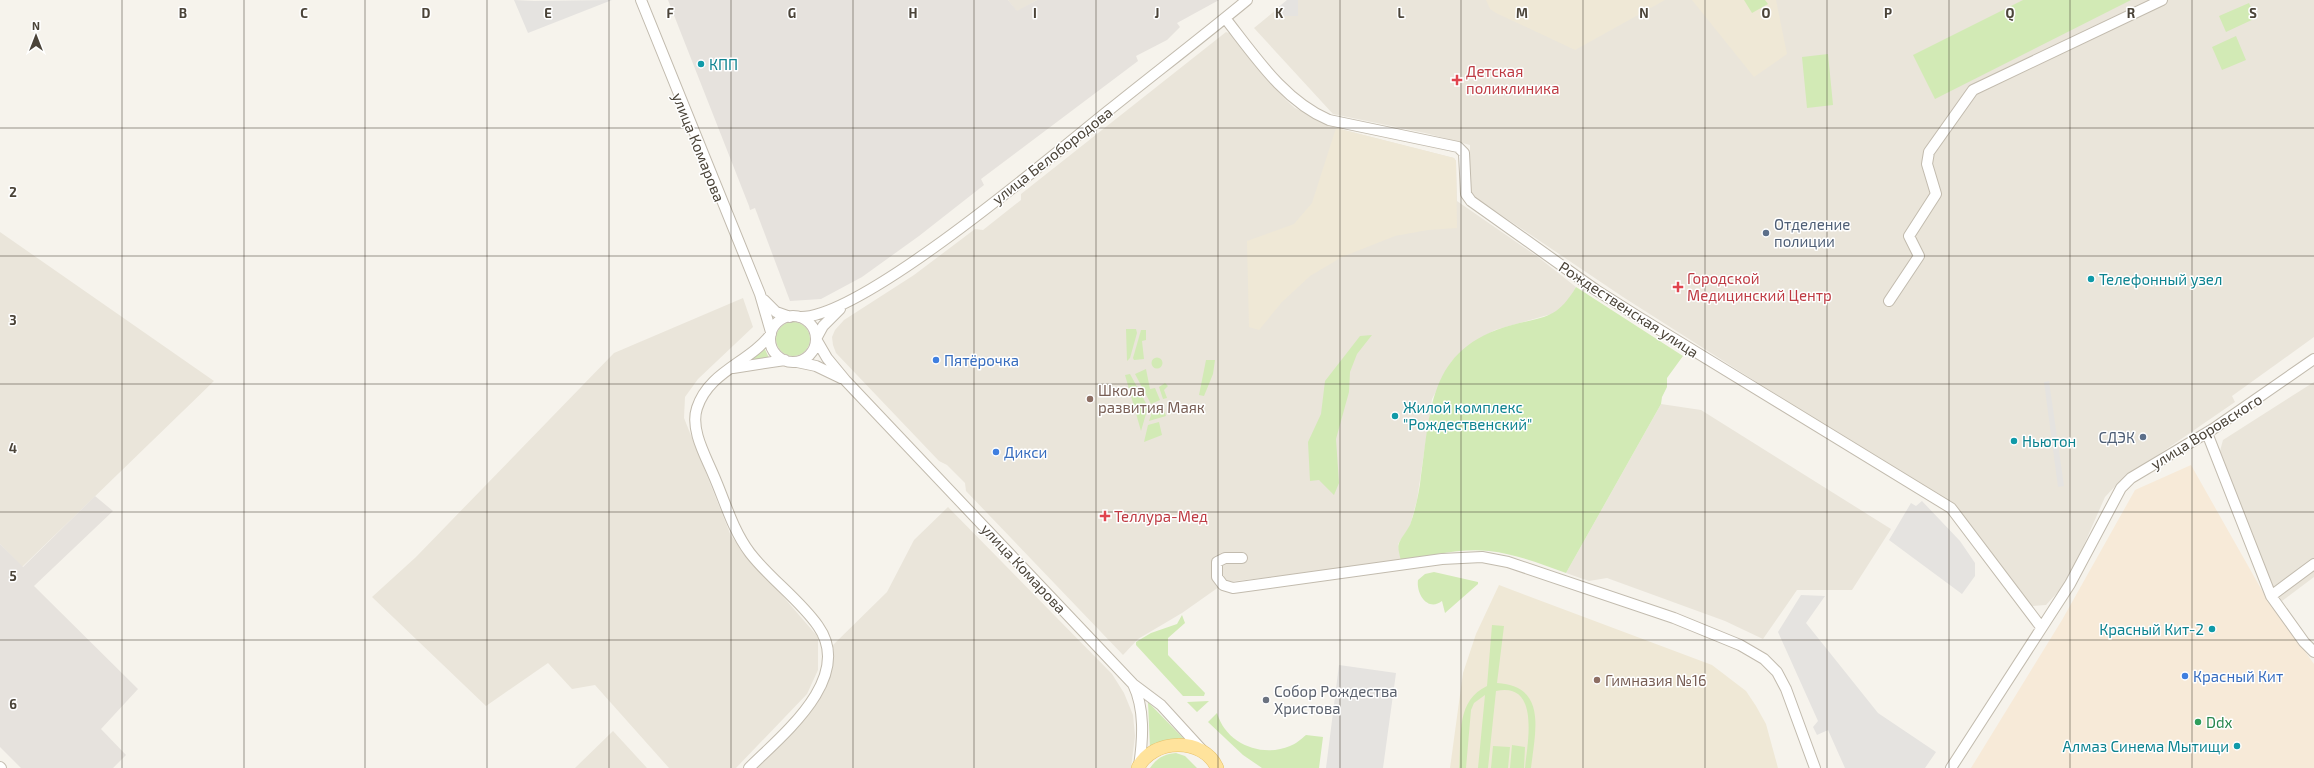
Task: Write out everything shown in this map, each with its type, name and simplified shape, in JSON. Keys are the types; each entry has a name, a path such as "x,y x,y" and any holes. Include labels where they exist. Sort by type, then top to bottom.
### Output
{"main road":[{"path":"1139,767 1155,751 1171,745 1183,745 1204,752 1218,766"}],"street":[{"name":"улица Комарова","path":"640,0 760,294 771,333"},
{"name":"улица Белобородова","path":"794,317 821,314 850,301 911,263 960,227 1247,0"},
{"path":"1889,301 1919,256 1909,236 1936,194 1927,164 1929,152 1973,90 2162,0"},
{"name":"Рождественская улица","path":"1225,18 1286,90 1313,112 1336,122 1458,147 1464,154 1466,194 1471,201 1608,298 1951,508 2041,627"},
{"name":"улица Комарова","path":"760,294 771,309 779,314 794,317"},
{"name":"улица Белобородова","path":"816,339 831,317 850,301"},
{"path":"727,370 760,362 785,360 797,362 811,353 816,339 813,328 809,323 794,317 779,321 771,333 751,353 727,370 708,387 697,408 696,425 704,452 738,535 751,554 818,626 825,638 828,654 824,678 807,709 749,768"},
{"path":"771,333 773,350 785,360"},
{"name":"улица Комарова","path":"816,339 824,353 846,381 1133,684 1161,705 1204,752"},
{"name":"улица Воровского","path":"1951,768 2070,584 2121,488 2131,478 2207,433 2314,360"},
{"name":"улица Комарова","path":"797,362 824,369 846,381"},
{"path":"2207,433 2271,596 2304,642 2314,652"},
{"path":"1242,558 1225,558 1217,562 1216,577 1223,585 1233,588 1442,559 1482,557 1508,562 1666,616 1740,645 1771,664 1786,689 1815,768"},
{"path":"2271,596 2314,564"},
{"path":"1133,684 1141,710 1139,767"}],"shaded area":[{"path":"514,0 534,1 612,0 528,33"},
{"path":"668,0 1008,0 1017,11 1037,0 1219,0 1177,23 1180,27 1167,40 1136,56 1138,61 981,179 984,185 919,236 862,277 821,299 790,301 755,208 750,210"},
{"path":"1008,0 1037,0 1017,12"},
{"path":"1287,0 1298,0 1298,16 1280,16 1275,10"},
{"path":"1288,0 2314,0 2314,337 2232,396 2235,402 2120,481 2105,497 2068,581 2046,605 2030,606 1955,506 1921,487 1623,297 1470,194 1470,145 1425,133 1333,114 1254,28"},
{"path":"1486,0 1665,0 1575,50 1496,13 1490,9"},
{"path":"1692,0 1776,0 1787,54 1754,77"},
{"path":"1226,32 1231,34 1257,67 1295,108 1336,128 1454,158 1456,161 1457,201 1538,257 1576,287 1566,304 1555,313 1495,330 1479,339 1452,361 1432,399 1417,500 1410,526 1398,544 1401,561 1379,565 1226,582 1182,613 1138,639 1123,655 966,491 965,483 947,465 939,461 836,353 832,337 835,330 844,320 914,275 975,229 983,230 1021,200 1021,194"},
{"path":"1336,128 1454,158 1456,161 1457,228 1428,230 1395,236 1342,257 1310,276 1282,302 1259,330 1249,327 1247,241 1294,224 1312,203"},
{"path":"0,232 214,381 22,567 0,544"},
{"path":"743,298 753,327 698,379 685,397 684,418 731,536 818,637 818,670 807,694 736,768 669,768 595,685 572,689 548,663 486,706 372,597 416,557 614,353"},
{"path":"2049,381 2064,486 2058,487 2044,382"},
{"path":"2314,382 2314,577 2282,601 2272,586 2220,451 2223,440"},
{"path":"1661,404 1701,410 1891,529 1852,590 1797,590 1763,639 1725,621 1607,578 1589,581 1566,573"},
{"path":"2191,465 2264,594 2314,664 2314,768 1971,768 2062,620 2135,490"},
{"path":"95,496 113,511 34,586 138,689 101,729 126,755 113,768 21,768 0,747 0,544 23,567"},
{"path":"1922,501 1960,541 1975,563 1975,576 1962,594 1889,540 1911,503 1916,506"},
{"path":"948,507 1112,674 1124,693 1133,715 1135,736 1131,768 755,768 831,669 833,645 887,592 914,540"},
{"name":"Гимназия №16","path":"1499,585 1712,665 1746,691 1756,706 1766,724 1778,768 1450,768 1463,673 1476,634"},
{"path":"1801,595 1825,596 1806,623 1878,713 1936,752 1925,768 1845,768 1828,730 1817,735 1813,727 1818,721 1778,632"},
{"path":"1339,665 1396,673 1383,768 1326,768"},
{"path":"613,731 647,768 575,768"}],"green space":[{"path":"1744,0 1765,0 1768,4 1752,13"},
{"path":"2023,0 2131,0 1935,99 1913,55"},
{"path":"2249,3 2256,18 2226,32 2219,16"},
{"path":"2236,36 2246,60 2222,70 2212,47"},
{"path":"1828,54 1833,105 1807,108 1802,57"},
{"path":"1576,287 1683,356 1667,378 1667,387 1662,397 1661,404 1566,573 1519,557 1499,552 1478,550 1434,555 1401,561 1398,545 1410,525 1416,504 1431,408 1438,386 1448,366 1463,349 1484,335 1512,325 1550,315 1563,305"},
{"path":"790,322 796,322 800,323 807,329 810,339 809,346 803,353 796,356 790,356 786,355 779,349 776,342 776,336 777,332 783,325"},
{"path":"1126,329 1136,329 1137,333 1130,358 1127,361"},
{"path":"1141,330 1146,330 1146,340 1142,341 1144,359 1134,360 1133,358"},
{"path":"1372,335 1357,354 1350,372 1349,392 1336,439 1339,483 1334,495 1319,480 1310,481 1308,442 1321,414 1325,381 1360,336"},
{"path":"763,345 769,358 739,364"},
{"path":"1155,358 1159,358 1161,359 1161,367 1155,368 1152,365 1152,361"},
{"path":"1206,360 1215,360 1213,374 1204,396 1199,395"},
{"path":"1146,369 1150,389 1155,388 1160,400 1151,404 1135,374"},
{"path":"1130,374 1148,407 1141,431 1125,375"},
{"path":"1165,383 1168,386 1164,390 1167,398 1163,399 1159,387"},
{"path":"1162,405 1166,416 1149,421 1153,409"},
{"path":"1159,422 1162,435 1144,442 1148,425"},
{"path":"1434,572 1478,582 1478,584 1445,613 1442,601 1437,604 1428,603 1421,596 1419,591 1418,580 1425,574"},
{"path":"1182,615 1185,623 1168,638 1168,655 1205,693 1204,696 1183,696 1136,645 1136,642 1151,633 1177,624"},
{"path":"1492,625 1504,626 1497,683 1513,686 1524,692 1531,702 1535,713 1535,740 1531,768 1525,768 1529,731 1525,705 1520,696 1510,690 1496,691 1488,768 1478,768 1485,695 1474,703 1471,710 1466,768 1459,768 1462,721 1465,710 1477,693 1487,686"},
{"path":"1209,701 1197,712 1187,702"},
{"path":"1148,702 1184,739 1163,741 1150,748"},
{"path":"1217,713 1228,733 1246,746 1257,749 1279,749 1290,746 1306,735 1323,737 1319,768 1262,768 1243,755 1208,722"},
{"path":"1512,745 1525,747 1524,768 1510,768"},
{"path":"1493,746 1510,747 1508,768 1491,768"},
{"path":"1176,753 1185,756 1197,768 1150,768 1161,757"}],"place":[{"name":"КПП","path":"701,64"},
{"name":"Детская поликлиника","path":"1457,80"},
{"name":"Отделение полиции","path":"1766,233"},
{"name":"Телефонный узел","path":"2091,279"},
{"name":"Городской Медицинский Центр","path":"1678,287"},
{"name":"Пятёрочка","path":"936,360"},
{"name":"Школа развития Маяк","path":"1090,399"},
{"name":"Жилой комплекс \"Рождественский\"","path":"1395,416"},
{"name":"СДЭК","path":"2143,437"},
{"name":"Ньютон","path":"2014,441"},
{"name":"Дикси","path":"996,452"},
{"name":"Теллура-Мед","path":"1105,516"},
{"name":"Красный Кит-2","path":"2212,629"},
{"name":"Красный Кит","path":"2185,676"},
{"name":"Гимназия №16","path":"1597,680"},
{"name":"Собор Рождества Христова","path":"1266,700"},
{"name":"Ddx","path":"2198,722"},
{"name":"Алмаз Синема Мытищи","path":"2237,746"}]}
